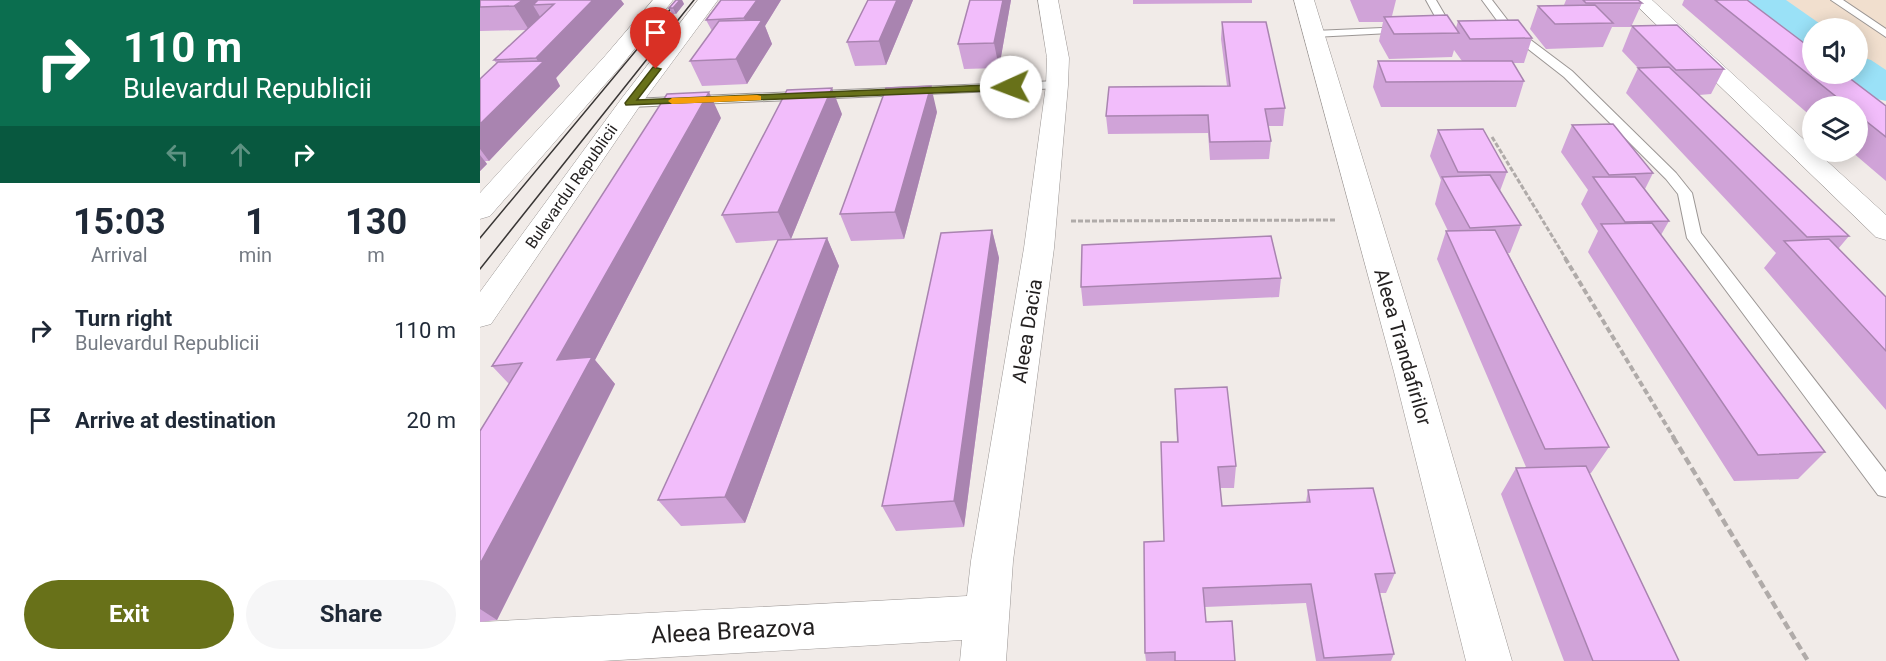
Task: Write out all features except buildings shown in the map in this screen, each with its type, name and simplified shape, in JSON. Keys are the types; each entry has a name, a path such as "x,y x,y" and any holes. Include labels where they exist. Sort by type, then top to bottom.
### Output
{"street":[{"path":"480,210 613,61 663,0"},
{"name":"Bulevardul Republicii","path":"480,316 630,103 708,0"},
{"name":"Aleea Dacia","path":"982,661 986,617 1042,221 1057,85 1058,58 1048,0"},
{"name":"Aleea Trandafirilor","path":"1304,0 1368,220 1489,661"},
{"path":"1641,0 1886,231"},
{"name":"Aleea Breazova","path":"480,645 986,617"}],"lane":[{"path":"1431,0 1447,29"},
{"path":"1487,0 1508,28 1568,74 1671,176 1685,194 1693,234 1886,488"},
{"path":"1836,0 1886,34"},
{"path":"1488,28 1508,28"},
{"path":"1314,34 1414,30"},
{"path":"630,103 1057,85"}],"path":[{"path":"1492,137 1808,661"},
{"path":"1042,221 1368,220"}],"shaded area":[{"path":"1782,0 1886,0 1886,87 1868,72 1868,18 1804,18"}],"waterway":[{"path":"1764,0 1802,28"},
{"path":"1868,76 1886,89"}],"tram line":[{"path":"480,238 678,0"},
{"path":"480,269 694,0"}],"slow traffic":[{"path":"672,101 757,98"}],"route":[{"path":"656,69 630,103 1011,87"}]}
